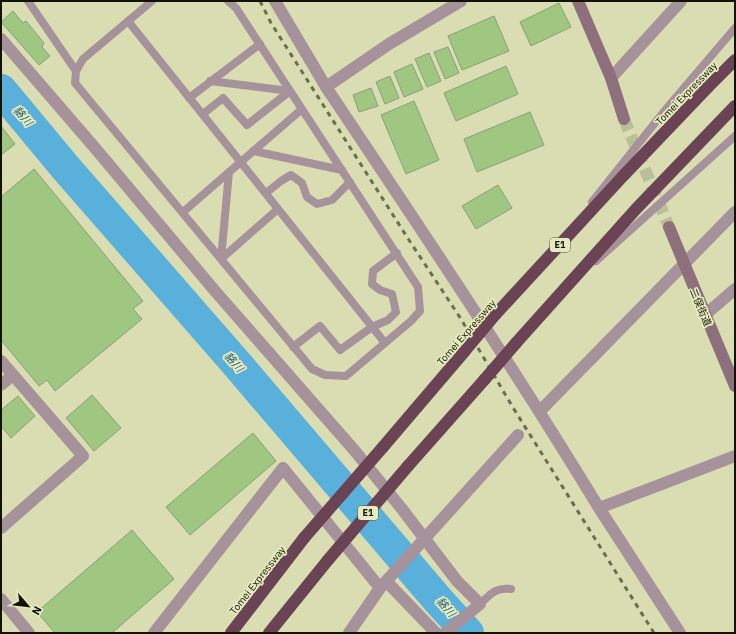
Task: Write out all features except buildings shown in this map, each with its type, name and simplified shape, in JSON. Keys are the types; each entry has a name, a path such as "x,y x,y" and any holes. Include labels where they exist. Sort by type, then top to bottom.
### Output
{"highway":[{"name":"Tomei Expressway","path":"231,633 304,538 495,316 624,175 735,60"},
{"name":"E1","path":"269,633 328,560 408,466 636,209 735,106"}],"street":[{"path":"275,1 326,87 473,307 540,411 599,508 680,633"},
{"path":"326,87 389,44 461,1"},
{"path":"578,1 611,78 624,119"},
{"path":"611,78 681,1"},
{"path":"1,39 215,291 355,451 477,606 445,633"},
{"path":"540,411 735,212"},
{"name":"二俣街道","path":"669,227 683,264 735,386"},
{"path":"705,315 735,289"},
{"path":"1,361 82,456 1,528"},
{"path":"1,385 13,375"},
{"path":"350,633 385,583 518,435"},
{"path":"599,508 735,456"},
{"path":"154,633 283,468 385,583 436,633"},
{"path":"1,599 29,633"}],"lane":[{"path":"28,1 76,71"},
{"path":"152,1 83,59 76,71 75,83 312,369 325,375 346,376 411,321 420,311 418,287 260,44 236,8 228,1"},
{"path":"128,21 385,343"},
{"path":"543,263 666,110 735,28"},
{"path":"189,98 260,44"},
{"path":"210,81 290,91"},
{"path":"203,114 223,98 247,125 290,91"},
{"path":"183,212 302,109"},
{"path":"569,286 735,136"},
{"path":"253,151 342,170"},
{"path":"221,259 230,172"},
{"path":"266,193 291,175 302,183 307,197 317,204 332,200 350,182"},
{"path":"221,259 278,209"},
{"path":"294,347 320,326 340,350 372,327 388,320 396,312 392,294 380,290 372,284 373,271 397,253"},
{"path":"477,606 495,591 501,588 511,589"}],"waterway":[{"name":"貉川","path":"1,90 65,167 468,633"}],"tunnel":[{"path":"624,119 669,227"}],"railway":[{"path":"260,1 271,23 461,319 512,406 654,633"}]}
